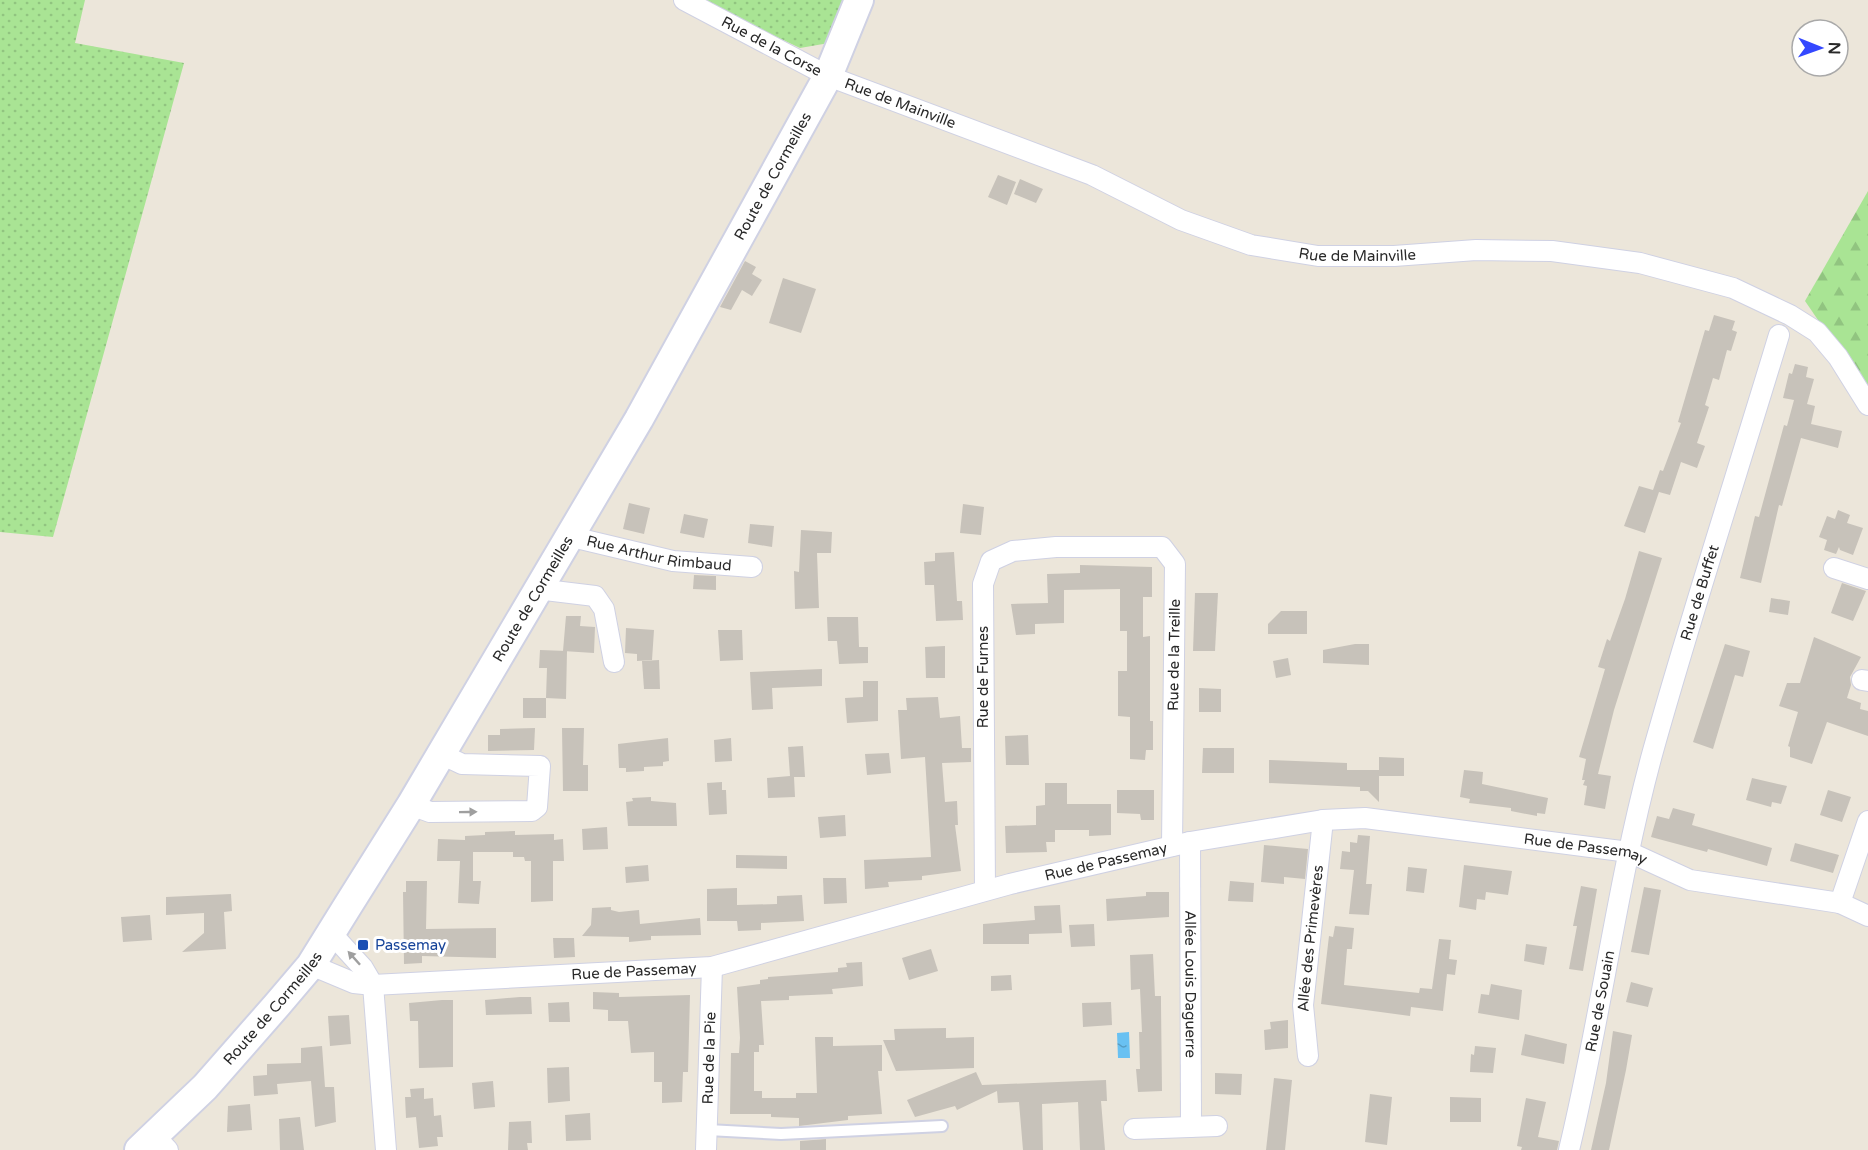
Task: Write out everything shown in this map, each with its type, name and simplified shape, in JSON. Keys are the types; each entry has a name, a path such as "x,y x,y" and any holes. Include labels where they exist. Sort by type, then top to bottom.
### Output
{"main road":[{"name":"Route de Cormeilles","path":"154,1145 311,965 411,805 639,419 828,76 859,0"}],"street":[{"name":"Rue de la Corse","path":"684,0 828,76"},
{"name":"Rue de Mainville","path":"828,76 1092,175 1181,220 1251,245 1318,256 1394,256 1476,250 1552,251 1640,263 1733,288 1790,315 1817,332 1838,357 1868,405"},
{"name":"Rue de Buffet","path":"1629,852 1653,752 1779,335"},
{"name":"Rue Arthur Rimbaud","path":"568,536 673,561 752,567"},
{"name":"Rue de la Treille","path":"1084,548 1162,547 1175,564 1181,844"},
{"name":"Rue de Furnes","path":"985,890 983,584 991,561 1013,551 1084,548"},
{"path":"1834,568 1868,579"},
{"path":"537,589 595,596 604,609 614,662"},
{"path":"411,805 430,812 532,811 537,807 540,766 462,764 441,754"},
{"name":"Rue de Passemay","path":"311,965 354,983 373,985 712,967 985,890 1181,844 1323,820 1387,821 1629,852 1690,880 1840,903 1868,916"},
{"name":"Allée des Primevères","path":"1308,1056 1303,1005 1323,820"},
{"path":"1840,903 1868,821"},
{"name":"Allée Louis Daguerre","path":"1181,844 1191,1127"},
{"name":"Rue de Souain","path":"1569,1150 1587,1076 1629,852"},
{"path":"331,933 363,968 373,985 387,1150"},
{"name":"Rue de la Pie","path":"706,1150 712,967"},
{"path":"1134,1129 1217,1126"}],"lane":[{"path":"708,1130 781,1134 942,1126"}],"green space":[{"path":"0,0 85,0 75,43 184,63 53,537 0,532"},
{"path":"699,0 848,0 829,43 800,48"},
{"path":"1868,191 1868,393 1805,301"}],"water":[{"path":"1129,1032 1130,1058 1118,1058 1117,1033"}],"building":[{"path":"998,175 1016,182 1007,205 988,197"},
{"path":"1020,179 1043,189 1036,203 1014,194"},
{"path":"745,261 756,267 752,274 762,280 752,296 742,290 731,310 720,307"},
{"path":"783,278 816,289 801,333 769,323"},
{"path":"1714,315 1735,321 1732,330 1737,332 1731,351 1727,350 1719,380 1713,378 1705,405 1709,407 1697,443 1705,446 1697,468 1681,462 1670,495 1659,492 1645,533 1624,526 1639,486 1653,490 1660,470 1663,471 1681,423 1678,422 1705,330 1709,331"},
{"path":"1795,364 1808,367 1806,377 1814,379 1807,404 1815,406 1811,424 1842,431 1838,448 1801,438 1782,506 1779,505 1761,583 1740,578 1755,516 1759,517 1784,425 1787,426 1794,400 1783,398 1789,373 1792,374"},
{"path":"629,503 650,508 644,534 623,529"},
{"path":"963,504 984,507 981,535 960,533"},
{"path":"1838,510 1850,515 1847,523 1863,528 1853,555 1840,550 1839,547 1836,554 1824,550 1827,540 1819,537 1827,516 1835,519"},
{"path":"684,514 708,519 704,538 680,533"},
{"path":"750,524 774,526 772,547 748,543"},
{"path":"801,530 832,532 831,553 817,553 819,608 795,609 794,571 799,572"},
{"path":"1639,551 1662,558 1614,710 1598,774 1611,776 1605,809 1584,805 1587,786 1583,785 1585,780 1582,780 1586,759 1579,757 1605,669 1598,667 1607,639 1610,641 1625,599"},
{"path":"954,552 957,601 962,601 963,620 936,621 934,585 925,585 924,562 935,561 935,553"},
{"path":"1080,565 1152,567 1152,597 1143,597 1143,637 1150,636 1150,721 1153,721 1153,750 1146,750 1145,760 1130,759 1130,717 1118,716 1118,671 1127,671 1127,631 1120,631 1120,589 1064,590 1064,623 1035,624 1035,634 1016,635 1011,604 1048,603 1047,574 1080,573"},
{"path":"694,575 716,576 716,590 693,589"},
{"path":"1842,583 1866,591 1853,621 1831,613"},
{"path":"1195,593 1218,593 1215,651 1193,651"},
{"path":"1771,598 1790,601 1788,615 1769,612"},
{"path":"1281,611 1307,611 1307,634 1268,634 1268,624"},
{"path":"566,616 581,616 580,626 595,627 594,653 563,651"},
{"path":"827,617 858,617 859,647 868,647 868,663 839,664 837,641 828,641"},
{"path":"626,628 654,630 652,660 637,661 637,654 625,653"},
{"path":"718,630 742,630 743,660 720,661"},
{"path":"1814,637 1861,657 1850,677 1851,685 1847,698 1861,703 1860,709 1868,711 1868,736 1827,722 1812,764 1790,757 1788,746 1798,712 1779,706 1787,683 1800,683"},
{"path":"1355,644 1369,644 1369,665 1323,663 1323,650"},
{"path":"1725,644 1750,651 1743,677 1735,675 1713,749 1693,742"},
{"path":"945,646 945,678 926,678 925,647"},
{"path":"540,650 567,651 566,699 546,698 547,668 539,668"},
{"path":"1288,658 1291,675 1276,678 1273,661"},
{"path":"659,660 660,689 644,689 642,661"},
{"path":"822,669 822,686 772,688 773,709 752,710 750,672"},
{"path":"863,681 878,681 878,721 847,723 845,698 863,697"},
{"path":"1199,688 1221,689 1221,712 1199,712"},
{"path":"938,697 940,718 960,716 962,748 971,748 971,762 942,763 945,802 957,801 958,825 955,825 961,871 922,876 922,880 888,882 889,887 865,889 864,860 931,857 925,757 901,759 898,710 907,710 906,698"},
{"path":"523,698 546,698 546,718 523,718"},
{"path":"535,728 534,750 488,751 488,735 500,735 500,729"},
{"path":"562,728 584,728 583,765 588,765 588,791 563,791"},
{"path":"1028,735 1029,765 1006,765 1005,736"},
{"path":"668,738 669,761 663,762 663,766 644,767 644,771 626,772 626,768 619,768 618,744"},
{"path":"731,738 732,761 715,762 714,740"},
{"path":"803,746 805,777 794,777 795,797 768,798 767,778 790,776 788,747"},
{"path":"1203,748 1234,748 1234,773 1202,773"},
{"path":"889,753 891,773 867,775 865,754"},
{"path":"1379,757 1404,758 1404,776 1379,776 1379,802 1368,791 1360,791 1360,787 1269,783 1269,760 1347,763 1347,770 1379,770"},
{"path":"1464,770 1483,772 1482,784 1548,798 1545,814 1537,813 1537,816 1511,811 1511,808 1469,803 1470,799 1460,797"},
{"path":"1752,778 1787,786 1781,804 1772,802 1771,807 1746,800"},
{"path":"722,782 722,790 726,790 727,814 709,815 707,783"},
{"path":"1045,783 1067,783 1067,804 1111,804 1111,835 1089,836 1089,830 1055,830 1055,842 1046,842 1047,852 1006,853 1005,826 1036,825 1036,806 1045,805"},
{"path":"1117,790 1154,790 1154,820 1141,820 1140,814 1117,813"},
{"path":"1828,790 1851,797 1842,822 1820,815"},
{"path":"651,797 651,801 676,803 677,826 628,826 626,802 633,801 632,798"},
{"path":"1673,808 1695,814 1692,825 1772,848 1767,866 1708,849 1707,852 1651,837 1657,816 1669,819"},
{"path":"845,815 846,836 820,838 818,817"},
{"path":"607,827 608,849 583,850 582,829"},
{"path":"515,831 515,835 554,834 554,840 563,839 564,861 553,861 553,901 531,902 531,861 525,861 524,857 513,857 513,852 473,852 473,881 481,881 479,904 458,903 460,861 437,861 438,839 465,840 465,836 485,835 485,832"},
{"path":"1358,835 1370,836 1366,884 1372,884 1369,915 1349,914 1354,870 1340,869 1342,851 1350,852 1350,842 1357,843"},
{"path":"1795,843 1839,855 1833,873 1790,861"},
{"path":"1264,845 1308,849 1305,879 1284,877 1284,884 1261,882"},
{"path":"736,855 787,856 787,869 736,868"},
{"path":"648,865 649,881 626,883 625,867"},
{"path":"1464,865 1512,871 1508,895 1486,892 1485,900 1477,899 1476,910 1459,907"},
{"path":"1408,867 1427,869 1424,893 1406,891"},
{"path":"823,878 846,878 847,903 824,904"},
{"path":"406,881 427,881 426,929 496,928 496,958 422,956 422,963 404,964 403,892 406,892"},
{"path":"1230,881 1254,883 1253,902 1228,901"},
{"path":"1581,886 1597,889 1583,971 1569,969 1577,926 1573,926"},
{"path":"1644,887 1661,890 1649,955 1631,952"},
{"path":"737,888 737,905 777,904 777,896 802,895 804,921 761,923 761,930 738,931 737,921 707,921 707,889"},
{"path":"1146,892 1169,892 1169,917 1107,921 1106,899 1146,896"},
{"path":"231,894 232,911 224,912 226,949 182,952 204,933 204,913 166,915 166,897"},
{"path":"1060,905 1062,933 1029,934 1029,944 983,944 983,924 1035,920 1034,906"},
{"path":"611,907 611,910 619,912 639,910 640,924 700,918 701,935 651,936 651,940 629,942 629,937 582,936 591,925 592,908"},
{"path":"150,915 152,940 123,942 121,917"},
{"path":"1094,924 1095,946 1071,947 1069,925"},
{"path":"1335,926 1354,928 1352,949 1347,949 1344,985 1419,993 1420,988 1432,989 1439,939 1451,940 1449,959 1457,960 1455,975 1447,974 1443,1011 1411,1007 1410,1016 1321,1004 1329,936 1333,937"},
{"path":"553,938 574,938 575,957 554,958"},
{"path":"1526,944 1547,947 1544,965 1524,961"},
{"path":"931,949 938,971 909,980 902,958"},
{"path":"1153,954 1155,996 1161,996 1162,1091 1138,1092 1136,1069 1140,1069 1139,1032 1142,1032 1140,989 1131,990 1130,955"},
{"path":"862,962 863,986 832,989 833,994 789,996 789,1000 761,1001 764,1045 759,1045 759,1052 754,1052 754,1091 762,1091 762,1098 796,1098 796,1093 817,1093 815,1037 833,1037 833,1046 882,1045 882,1071 878,1071 882,1114 848,1116 848,1120 799,1126 799,1118 771,1117 771,1114 730,1114 731,1053 739,1053 740,1038 737,987 760,984 760,980 768,979 768,977 838,972 838,968 847,967 846,963"},
{"path":"1011,975 1012,990 991,991 991,976"},
{"path":"1631,982 1653,988 1648,1007 1626,1002"},
{"path":"1491,984 1522,990 1519,1020 1478,1013 1481,994 1489,995"},
{"path":"593,992 619,993 619,997 690,995 688,1072 683,1072 682,1102 662,1103 662,1082 654,1082 654,1052 631,1053 628,1021 608,1021 608,1010 593,1009"},
{"path":"531,997 532,1014 486,1015 485,1000"},
{"path":"453,1000 453,1067 419,1068 418,1021 410,1021 409,1003"},
{"path":"569,1002 570,1022 549,1022 548,1003"},
{"path":"1111,1002 1112,1025 1083,1027 1082,1003"},
{"path":"349,1015 351,1044 330,1046 328,1016"},
{"path":"1288,1020 1288,1048 1265,1050 1264,1030 1271,1029 1270,1022"},
{"path":"946,1028 946,1038 974,1037 974,1068 896,1071 883,1040 895,1040 894,1029"},
{"path":"1613,1031 1632,1035 1626,1070 1609,1150 1591,1150 1606,1083"},
{"path":"1525,1034 1567,1044 1564,1064 1521,1055"},
{"path":"322,1046 325,1087 334,1087 336,1122 315,1127 311,1081 277,1084 278,1094 254,1096 253,1076 267,1075 267,1064 301,1063 301,1048"},
{"path":"1475,1046 1496,1048 1493,1073 1470,1072 1471,1054 1474,1055"},
{"path":"569,1067 570,1101 548,1103 547,1068"},
{"path":"976,1072 982,1085 1106,1080 1107,1101 1101,1101 1105,1150 1080,1150 1078,1102 1042,1104 1043,1150 1023,1150 1019,1102 998,1103 997,1091 957,1110 955,1106 915,1117 907,1100"},
{"path":"1215,1073 1242,1074 1241,1095 1215,1094"},
{"path":"1274,1078 1292,1080 1285,1150 1266,1150"},
{"path":"493,1081 495,1107 474,1109 472,1083"},
{"path":"424,1088 424,1099 433,1098 434,1116 441,1115 443,1137 437,1137 438,1146 419,1148 416,1117 406,1118 405,1097 411,1097 410,1089"},
{"path":"1370,1094 1392,1097 1387,1145 1365,1142"},
{"path":"1450,1097 1481,1098 1481,1122 1450,1122"},
{"path":"1526,1098 1546,1102 1538,1137 1559,1141 1557,1150 1521,1150 1522,1147 1517,1146"},
{"path":"250,1104 252,1130 227,1132 228,1106"},
{"path":"590,1113 591,1140 566,1141 565,1115"},
{"path":"300,1117 304,1150 280,1150 279,1119"},
{"path":"531,1121 532,1143 527,1143 528,1150 508,1150 509,1122"},
{"path":"826,1139 826,1150 800,1150 800,1141"}],"place":[{"name":"Passemay","path":"363,945"}]}
